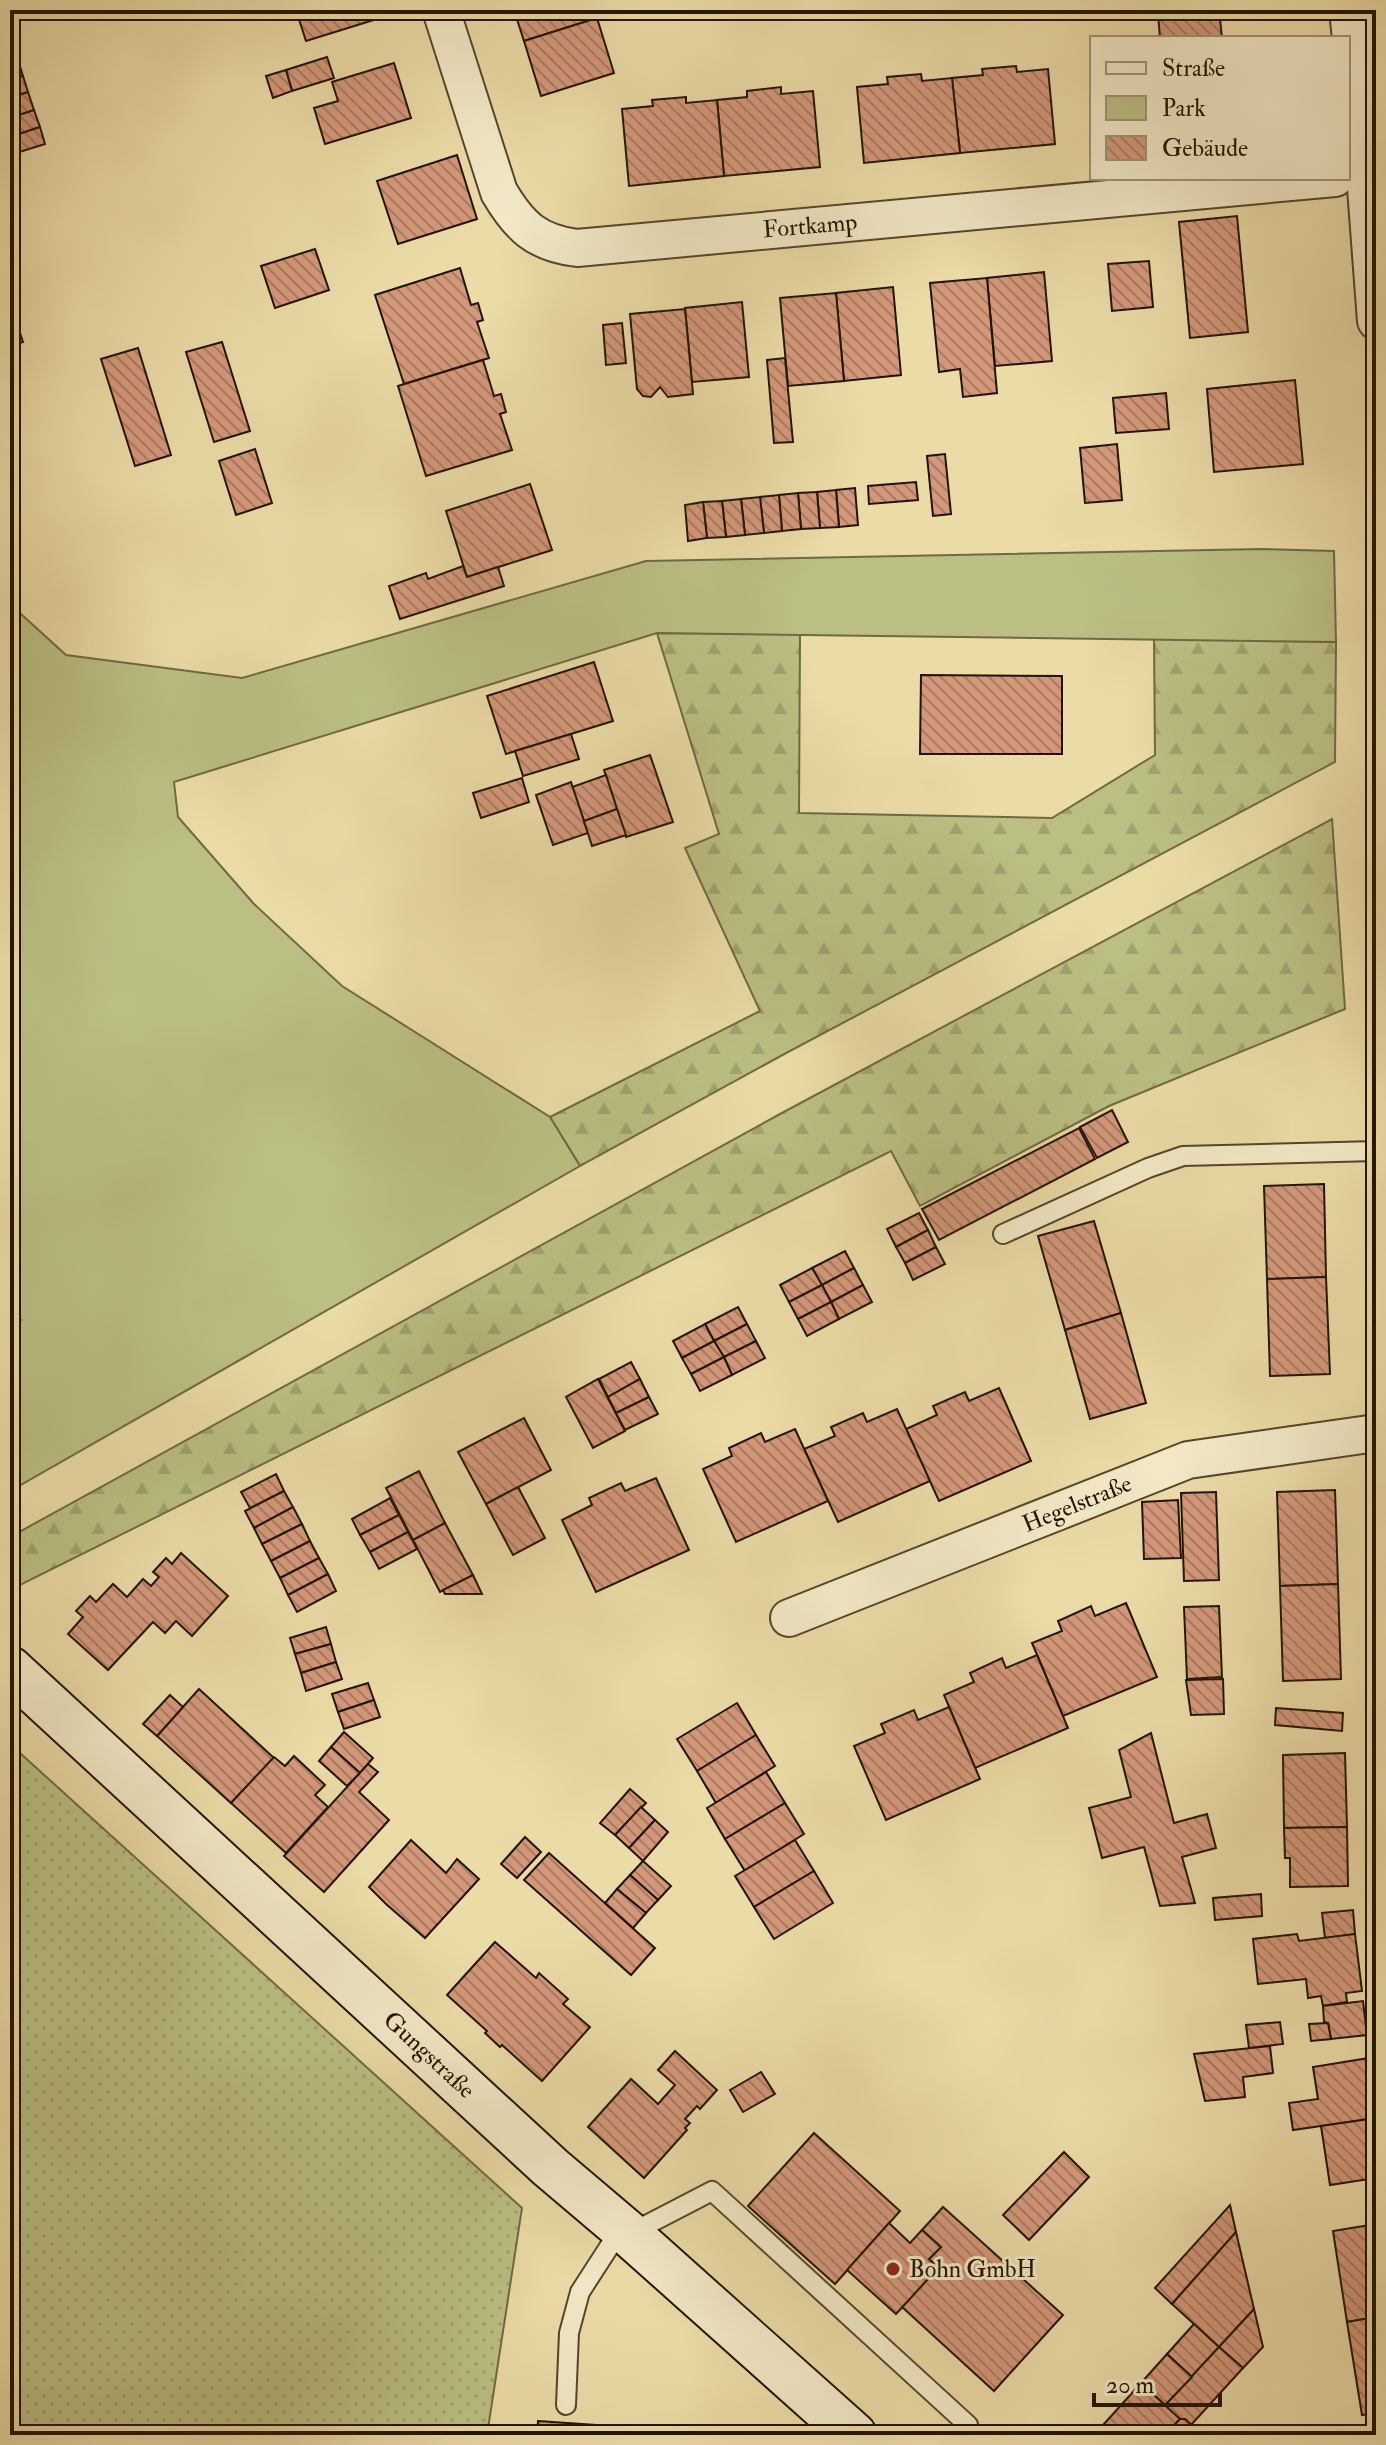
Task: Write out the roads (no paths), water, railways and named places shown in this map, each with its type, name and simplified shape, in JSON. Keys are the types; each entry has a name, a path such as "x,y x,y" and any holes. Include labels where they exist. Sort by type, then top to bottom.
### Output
{"street":[{"name":"Fortkamp","path":"441,10 499,192 514,217 535,235 556,246 577,248 1316,180"},
{"path":"1348,10 1348,36"},
{"path":"1350,180 1376,321"},
{"name":"Hegelstraße","path":"789,1618 1188,1460 1376,1433"},
{"name":"Gungstraße","path":"10,1669 550,2167 854,2435"}],"lane":[{"path":"1003,1234 1148,1168 1183,1156 1376,1151"},
{"path":"566,2405 569,2333 580,2292 625,2230 712,2191 968,2425 965,2435"}],"place":[{"name":"Bohn GmbH","path":"893,2269"}]}
